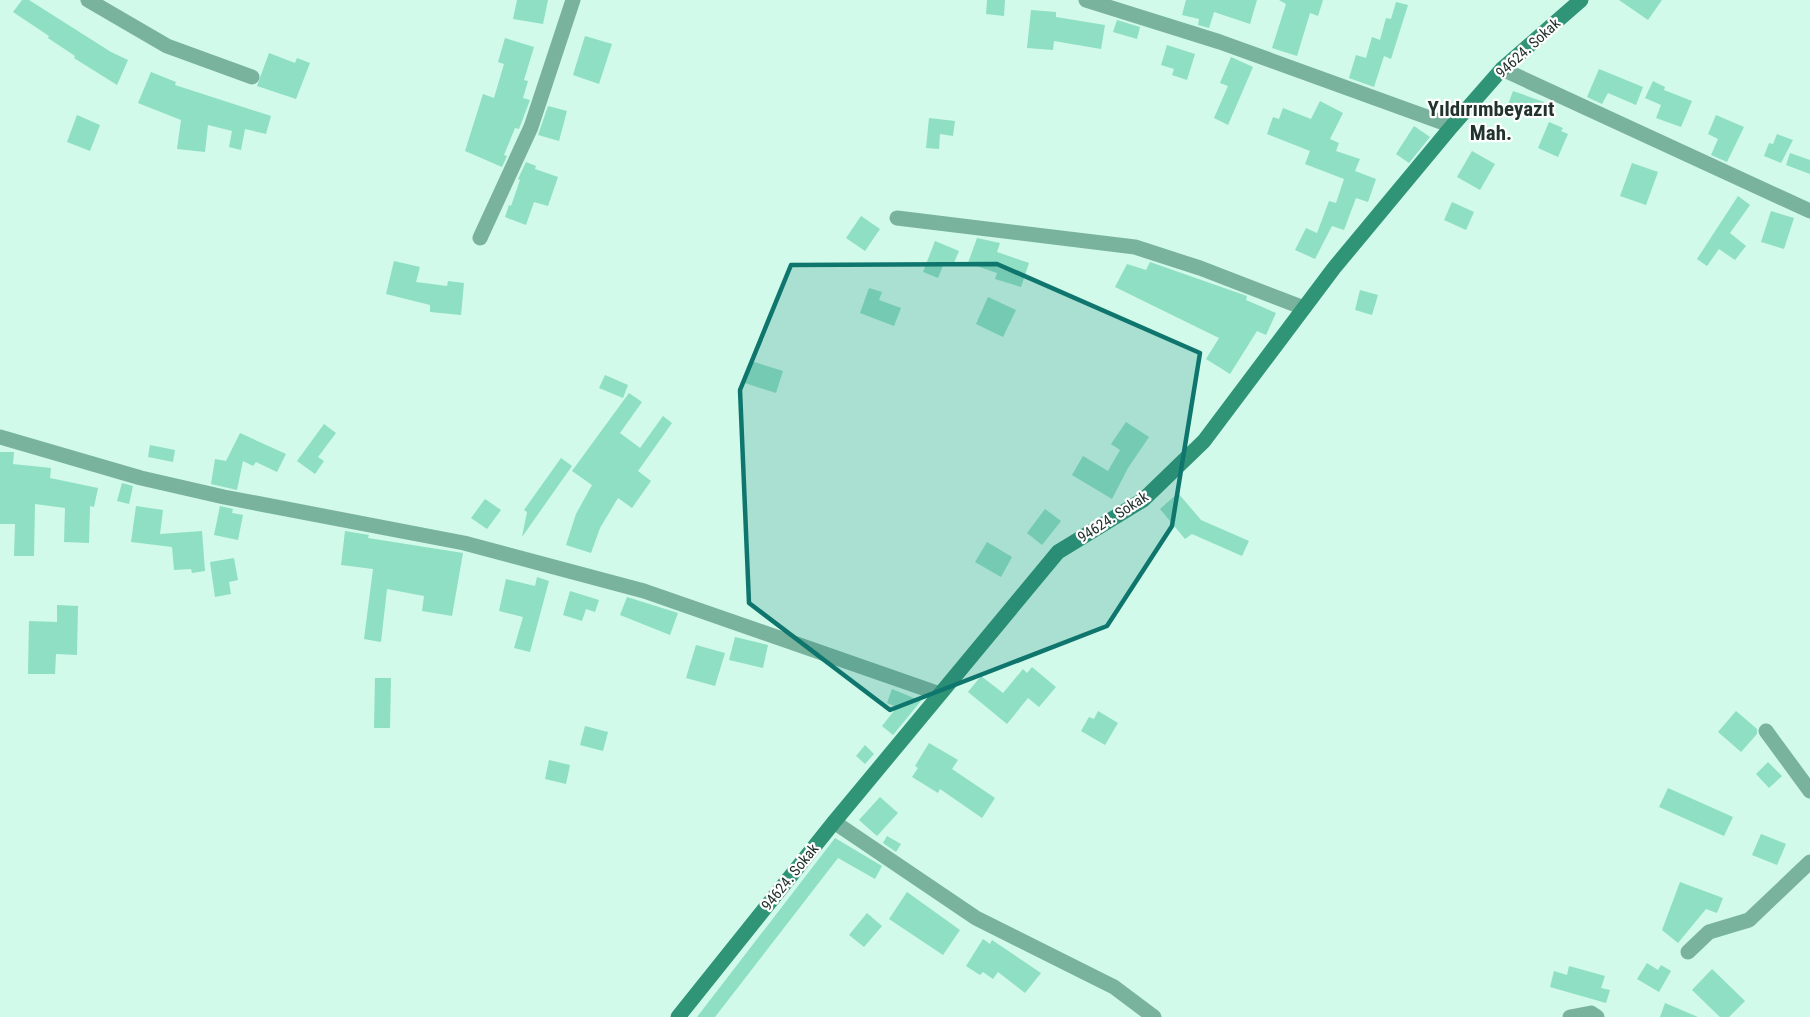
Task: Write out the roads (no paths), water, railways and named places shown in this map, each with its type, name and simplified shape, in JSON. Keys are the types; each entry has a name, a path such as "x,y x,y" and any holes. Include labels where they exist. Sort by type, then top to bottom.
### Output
{"street":[{"path":"88,0 167,46 252,77"},
{"path":"480,238 531,127 573,0"},
{"path":"1086,0 1220,42 1452,126"},
{"name":"94624. Sokak","path":"678,1017 834,822 1058,552 1143,500 1204,441 1304,308 1452,126 1502,69 1581,0"},
{"path":"1502,69 1810,212"},
{"path":"897,218 1135,247 1200,267 1304,308"},
{"path":"0,437 141,478 224,497 464,543 644,591 940,694"},
{"path":"1766,731 1810,791"},
{"path":"834,822 976,918 1114,987 1154,1017"},
{"path":"1688,952 1709,932 1749,920 1810,862"},
{"path":"1570,1017 1591,1013 1597,1017"}],"district":[{"name":"Yıldırımbeyazıt Mah.","path":"1491,121"}]}
